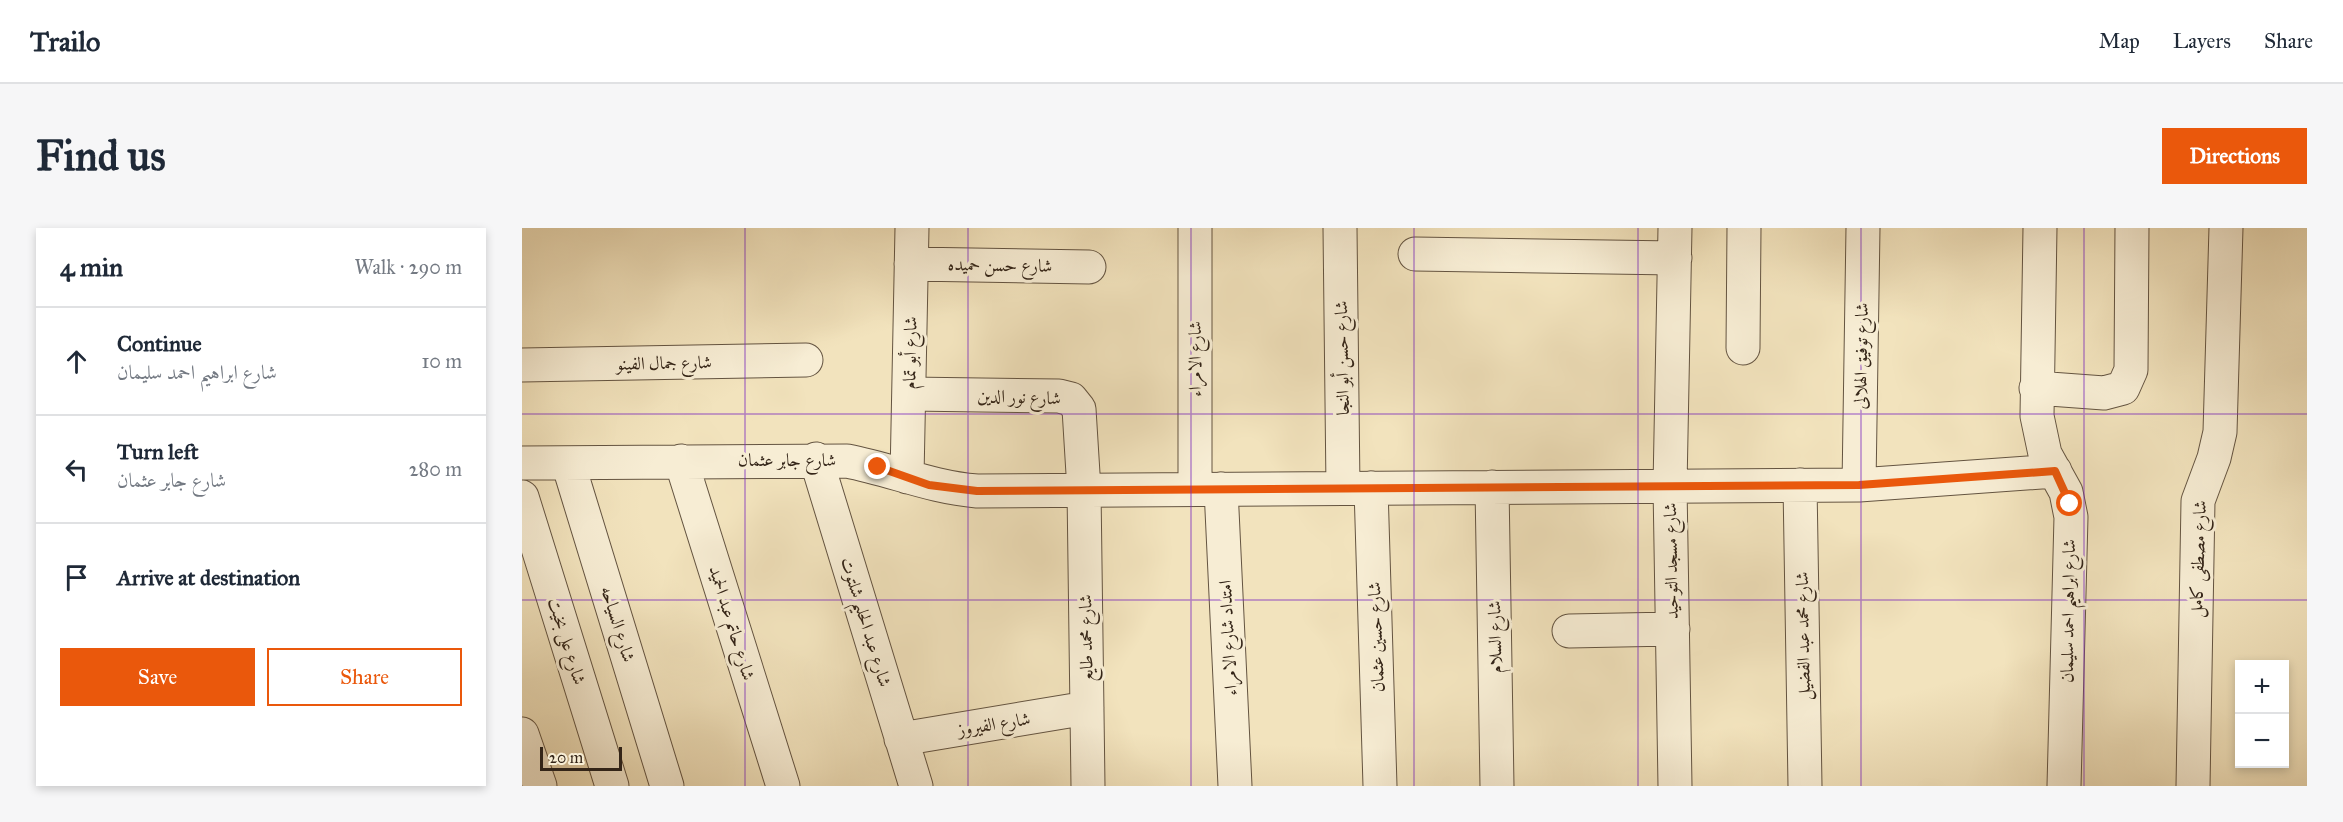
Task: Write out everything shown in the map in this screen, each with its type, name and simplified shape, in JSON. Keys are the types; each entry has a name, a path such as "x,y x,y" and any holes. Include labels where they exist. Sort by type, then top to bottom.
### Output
{"street":[{"name":"شارع أبو تمام","path":"907,477 912,228"},
{"name":"شارع الامراء","path":"1196,228 1208,489"},
{"name":"شارع حسن أبو النجا","path":"1340,228 1357,488"},
{"path":"1743,348 1744,228"},
{"name":"شارع توفيق الهلالى","path":"1859,485 1863,228"},
{"name":"شارع ابراهيم احمد سليمان","path":"2040,228 2036,388 2039,436 2045,454 2066,492 2071,516 2064,786"},
{"path":"2036,388 2104,393 2123,388 2128,381 2131,370 2132,228"},
{"name":"شارع مصطفى كامل","path":"2193,786 2198,501 2214,458 2220,432 2226,228"},
{"path":"1414,254 1675,243"},
{"name":"شارع مسجد التوحيد","path":"1675,243 1670,486 1675,786"},
{"name":"شارع حسن حميده","path":"911,264 1089,267"},
{"name":"شارع جمال الفينو","path":"522,364 806,360"},
{"name":"شارع نور الدين","path":"909,394 1059,396 1071,399 1081,415 1084,490"},
{"name":"شارع جابر عثمان","path":"522,463 816,459 847,461 878,467 929,485 977,491 1859,485 2055,471"},
{"name":"شارع عبد الحليم شلتوت","path":"816,459 916,786"},
{"name":"شارع حاتم عبد الحميد","path":"681,461 783,786"},
{"name":"شارع السياحه","path":"568,463 667,786"},
{"name":"شارع محمد عبد الفضيل","path":"1800,485 1805,786"},
{"name":"شارع السلام","path":"1492,487 1497,786"},
{"name":"شارع حسين عثمان","path":"1357,488 1380,786"},
{"name":"امتداد شارع الامراء","path":"1208,489 1235,786"},
{"name":"شارع محمد طايع","path":"1084,490 1088,786"},
{"name":"شارع على بخيت","path":"522,497 612,786"},
{"path":"1569,631 1672,629"},
{"name":"شارع الفيروز","path":"901,739 1087,708"},
{"path":"522,734 540,786"}],"route":[{"path":"878,467 929,485 977,491 1859,485 2055,471 2070,504"}]}
